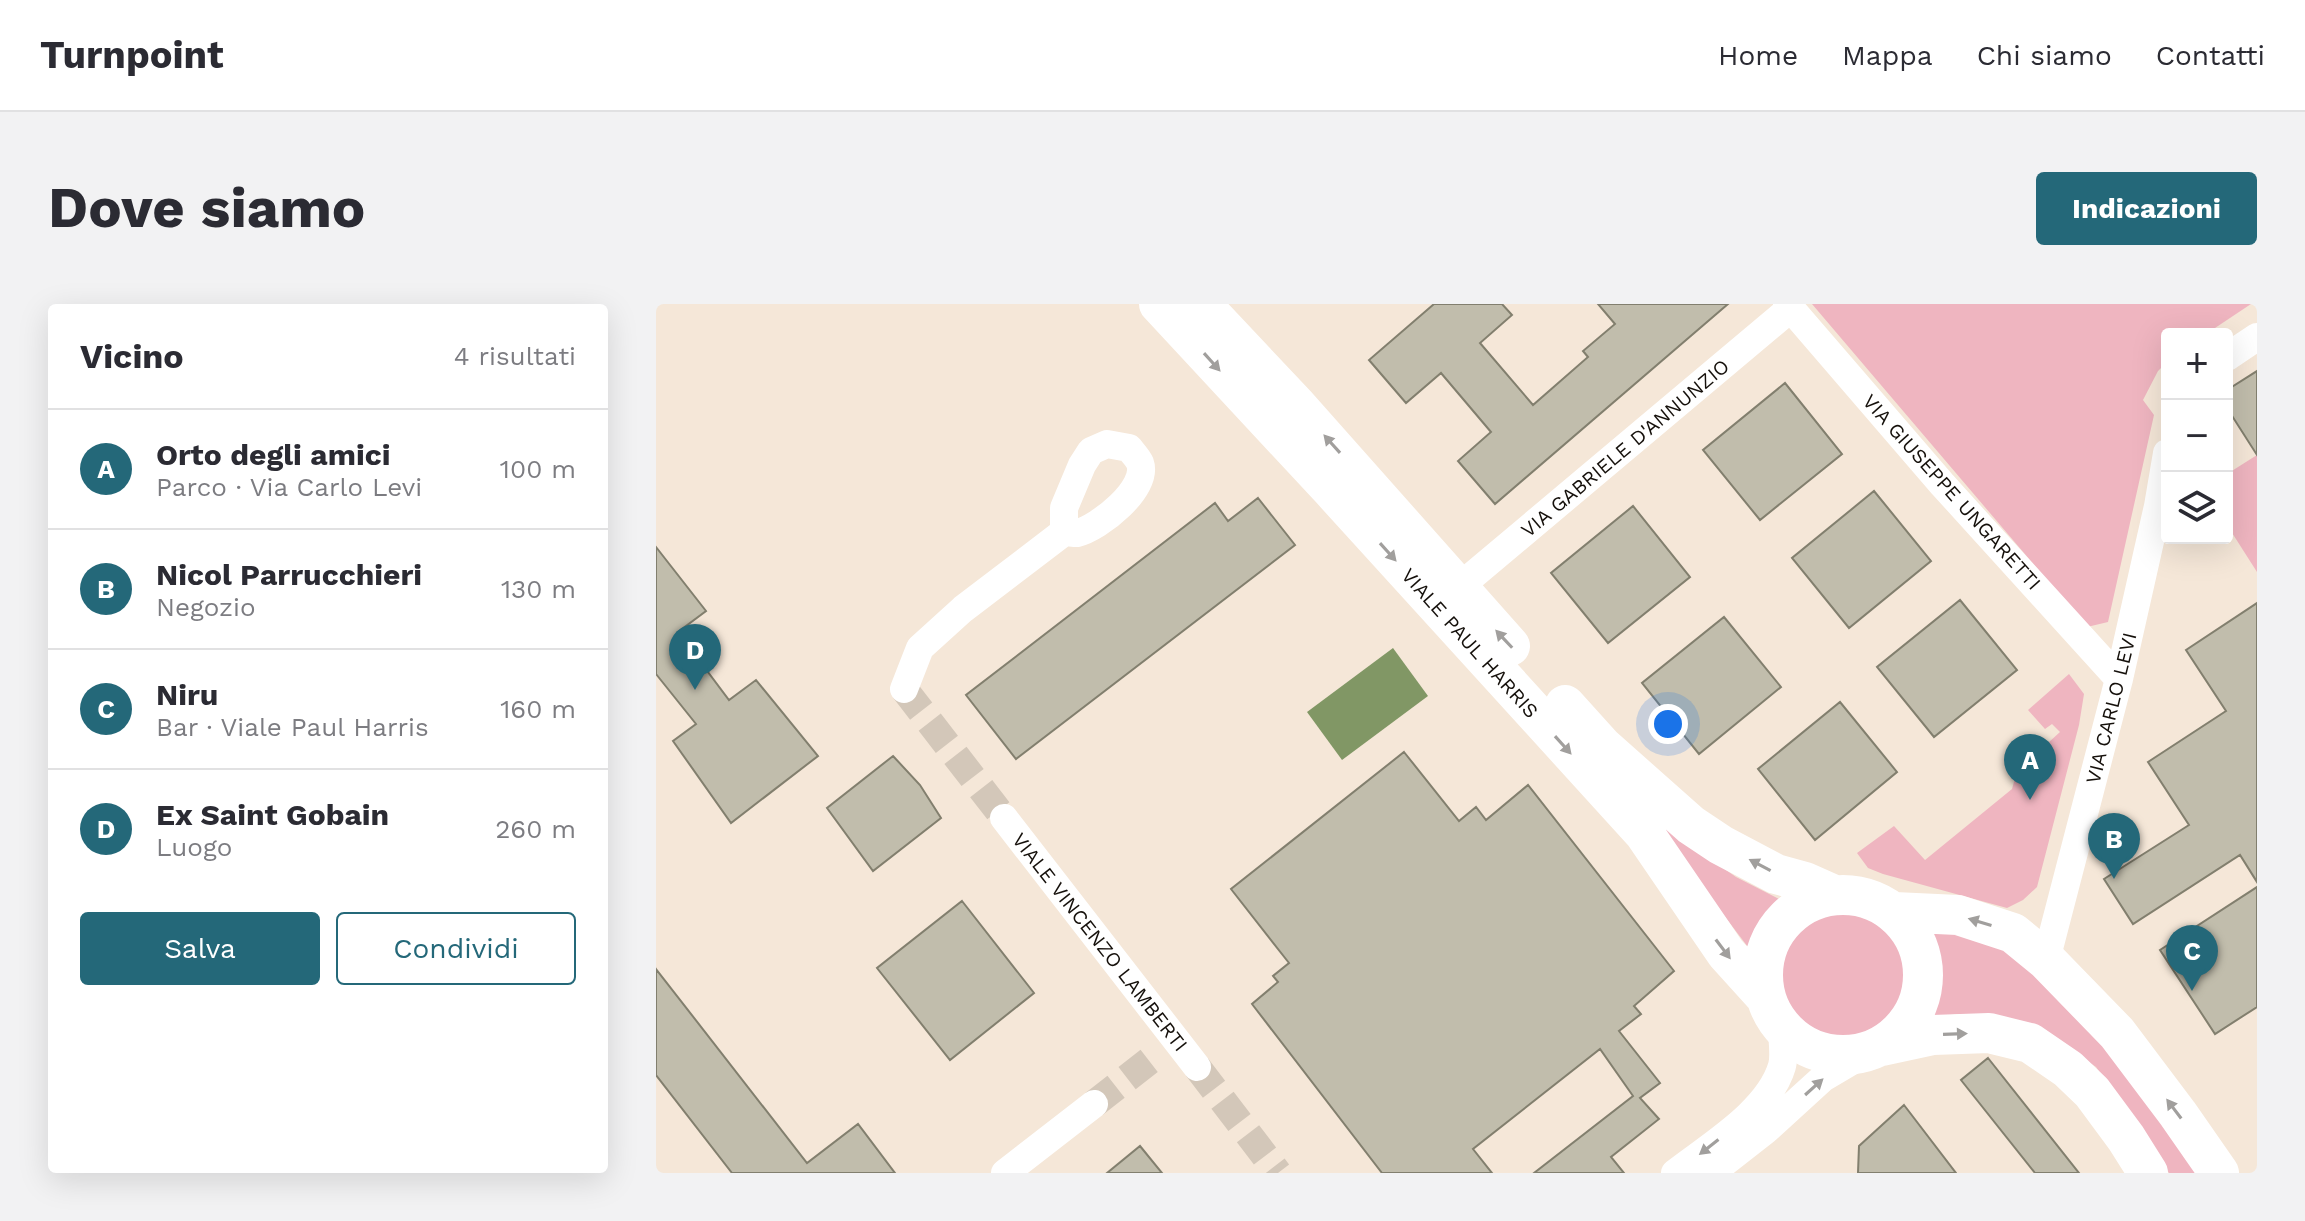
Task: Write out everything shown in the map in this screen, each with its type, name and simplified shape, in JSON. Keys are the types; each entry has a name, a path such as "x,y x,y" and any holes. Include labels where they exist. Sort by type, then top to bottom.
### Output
{"street":[{"name":"VIALE PAUL HARRIS","path":"1159,304 1644,833 1726,953 1796,1040 1812,1050 1849,1055 1933,1035 1989,1033 2030,1043 2068,1069 2092,1092 2148,1173"},
{"name":"VIALE PAUL HARRIS","path":"1201,304 1297,406 1602,746 1691,825 1776,874 1832,894 1854,894 1875,900 1894,912 1910,928 1920,949 1924,972 1921,995 1912,1016 1897,1034 1873,1049"},
{"name":"VIA GABRIELE D'ANNUNZIO","path":"1459,587 1789,306"},
{"name":"VIA GIUSEPPE UNGARETTI","path":"1789,306 1942,484 2119,679"},
{"path":"2233,353 2257,337"},
{"name":"VIA CARLO LEVI","path":"2046,960 2119,679 2164,472"},
{"path":"904,689 920,648 963,609 1064,532"},
{"name":"VIALE VINCENZO LAMBERTI","path":"1004,818 1167,1047 1197,1067"},
{"path":"1675,1173 1743,1120 1772,1090 1783,1063 1762,968 1769,942 1784,919 1806,903 1832,894"},
{"path":"1894,912 1958,915 2013,933 2046,960 2117,1033 2219,1173"},
{"path":"1711,1173 1766,1130 1823,1078 1873,1049"},
{"path":"1005,1173 1094,1104"}],"shaded area":[{"path":"1812,304 2251,304 2215,328 2161,328 2161,368 2143,400 2154,415 2108,622 2087,627"},
{"path":"2257,455 2257,572 2233,534 2233,470"},
{"path":"1393,648 1428,696 1342,760 1307,712"},
{"path":"2069,674 2084,694 2079,725 2037,887 2023,900 2007,908 1868,868 1857,853 1894,826 1925,860 2012,789 2017,771 2060,732 2052,724 2045,729 2028,710"},
{"path":"1623,790 1668,829 1736,877 1781,900 1765,914 1751,951 1662,834"},
{"path":"1844,911 1869,916 1891,930 1905,952 1910,977 1905,1002 1891,1024 1869,1038 1844,1043 1819,1038 1797,1024 1783,1002 1778,977 1783,952 1797,930 1819,916"},
{"path":"1929,927 1994,943 2034,960 2204,1173 2169,1173 2096,1067 2063,1044 1989,1017 1958,1014 1929,1018 1939,994 1942,973"}],"building":[{"path":"1434,304 1502,304 1512,315 1480,343 1533,405 1588,357 1583,351 1615,324 1598,304 1728,304 1495,504 1458,461 1491,432 1441,373 1406,403 1369,360"},
{"path":"2257,371 2257,455 2233,417 2233,386"},
{"path":"1785,383 1842,454 1760,520 1703,450"},
{"path":"1874,491 1931,561 1849,628 1792,558"},
{"path":"1258,498 1295,545 1016,759 966,695 1215,503 1228,521"},
{"path":"1633,506 1690,577 1608,643 1551,573"},
{"path":"656,547 706,611 678,632 729,700 756,680 818,756 731,823 673,741 696,724 656,674"},
{"path":"1960,600 2017,670 1934,737 1877,667"},
{"path":"2257,603 2257,882 2240,855 2133,924 2104,879 2189,825 2148,762 2226,711 2186,650"},
{"path":"1724,617 1781,687 1699,754 1642,683"},
{"path":"1840,702 1897,772 1815,840 1758,769"},
{"path":"1404,752 1459,821 1476,807 1486,820 1528,785 1674,971 1634,1006 1641,1014 1619,1031 1660,1083 1640,1098 1659,1119 1611,1157 1624,1173 1534,1173 1633,1096 1600,1049 1473,1149 1492,1173 1382,1173 1252,1004 1278,982 1273,976 1289,963 1231,889"},
{"path":"893,756 920,785 941,818 873,871 827,808"},
{"path":"2257,887 2257,1007 2215,1034 2160,950"},
{"path":"962,901 1034,993 950,1060 877,968"},
{"path":"656,969 807,1163 858,1124 895,1173 732,1173 656,1075"},
{"path":"1988,1058 2079,1173 2035,1173 1961,1080"},
{"path":"1904,1105 1956,1173 1858,1173 1859,1146"},
{"path":"1140,1146 1162,1173 1107,1173"}],"tunnel":[{"path":"904,689 1004,818"},
{"path":"1094,1104 1158,1054"},
{"path":"1197,1067 1278,1173"}],"place":[{"name":"Ex Saint Gobain","path":"695,690"},
{"name":"Orto degli amici","path":"2030,800"},
{"name":"Nicol Parrucchieri","path":"2114,879"},
{"name":"Niru","path":"2192,991"}]}
